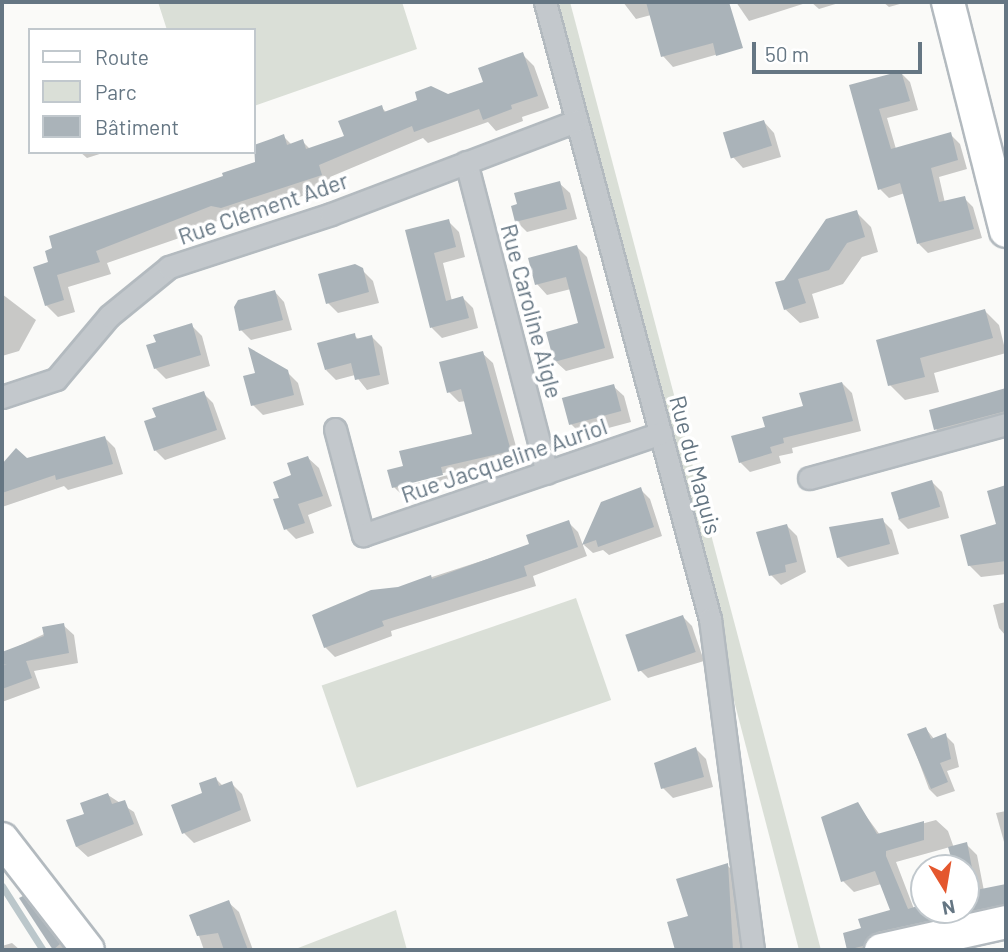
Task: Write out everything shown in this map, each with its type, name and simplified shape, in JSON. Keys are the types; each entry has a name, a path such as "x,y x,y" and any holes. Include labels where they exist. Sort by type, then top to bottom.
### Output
{"street":[{"name":"Rue du Maquis","path":"545,2 710,619 753,950"},
{"path":"948,2 1006,231"},
{"name":"Rue Clément Ader","path":"2,397 56,379 109,316 169,267 331,214 576,121"},
{"name":"Rue Caroline Aigle","path":"466,162 547,473"},
{"path":"809,478 1006,424"},
{"name":"Rue Jacqueline Auriol","path":"335,429 363,535 661,433"},
{"path":"2,839 88,950"},
{"path":"881,950 1006,922"}],"green space":[{"path":"158,2 402,2 417,49 256,105 256,28 166,28"},
{"path":"552,2 570,2 821,950 799,950"},
{"path":"576,598 611,700 357,788 322,686"},
{"path":"396,910 407,950 293,950"}],"building":[{"path":"646,2 729,2 743,48 716,56 713,43 661,57"},
{"path":"523,52 538,96 511,105 512,109 483,120 479,109 414,132 412,126 319,165 322,175 221,208 211,206 96,251 100,262 57,275 64,300 45,306 33,267 48,262 45,251 52,248 49,236 223,176 222,173 255,162 256,144 284,134 287,145 303,139 306,149 344,136 338,121 382,105 384,112 417,100 415,92 431,86 448,94 483,82 478,68"},
{"path":"901,71 910,101 879,109 891,149 951,132 958,160 931,168 939,202 965,196 974,229 917,244 900,183 878,190 849,85"},
{"path":"764,120 772,146 731,158 723,133"},
{"path":"560,181 567,209 515,222 511,206 517,204 514,193"},
{"path":"857,210 865,237 847,243 829,270 798,279 806,303 784,310 775,282 784,280 826,219"},
{"path":"449,219 456,247 434,253 446,301 463,296 469,318 430,328 405,230"},
{"path":"577,245 605,348 554,362 546,332 578,323 566,277 535,285 528,258"},
{"path":"355,264 363,268 369,292 326,304 318,274"},
{"path":"275,290 283,320 239,331 234,307 238,300"},
{"path":"985,309 993,338 920,358 925,377 888,386 876,340"},
{"path":"192,323 201,355 154,369 146,345 156,342 153,335"},
{"path":"355,333 356,339 372,335 380,375 355,380 351,363 325,370 317,343"},
{"path":"248,347 288,370 294,395 251,406 243,376 255,373"},
{"path":"483,351 511,451 441,467 443,475 392,488 387,470 403,466 399,451 472,434 461,389 447,393 439,362"},
{"path":"842,382 853,421 783,438 784,443 770,447 772,453 739,463 731,436 765,427 762,417 803,406 799,393"},
{"path":"614,384 621,411 569,425 562,398"},
{"path":"1006,388 1006,411 934,430 929,410"},
{"path":"204,391 217,430 154,451 144,421 156,417 152,408"},
{"path":"105,436 113,464 56,480 55,475 2,493 2,464 16,448 27,458"},
{"path":"308,456 323,496 298,504 305,523 284,530 273,499 279,498 273,482 291,475 287,463"},
{"path":"932,480 940,507 899,519 891,493"},
{"path":"1006,485 1006,561 968,566 960,535 996,524 987,491"},
{"path":"641,487 654,527 598,547 596,540 582,545 601,502"},
{"path":"883,518 890,544 837,558 829,527"},
{"path":"569,520 578,547 524,566 527,576 382,621 384,626 324,648 312,615 371,590 398,587 431,575 432,579 529,544 526,535"},
{"path":"787,524 797,562 785,565 786,572 769,576 756,532"},
{"path":"683,615 696,652 638,672 625,635"},
{"path":"64,623 69,653 26,661 32,678 2,689 2,666 7,664 2,665 2,652 44,636 42,627"},
{"path":"926,727 931,739 946,733 951,759 940,763 948,782 931,789 907,734"},
{"path":"696,747 704,777 661,789 654,763"},
{"path":"216,777 219,786 232,781 241,810 182,834 171,805 202,793 199,783"},
{"path":"108,793 112,804 125,800 134,824 76,847 66,820 84,814 80,803"},
{"path":"858,802 877,834 924,821 924,840 886,851 910,908 910,924 914,924 877,932 863,946 847,950 843,933 861,928 858,919 890,910 875,871 841,882 821,817"},
{"path":"967,842 969,854 950,854 948,847"},
{"path":"728,863 733,950 675,950 667,922 688,916 676,879"},
{"path":"1006,884 1006,904 980,909 980,889"},
{"path":"23,896 60,944 53,950 19,898"},
{"path":"229,900 248,950 224,950 218,933 197,936 189,915"}],"waterway":[{"path":"2,886 43,950"}]}
